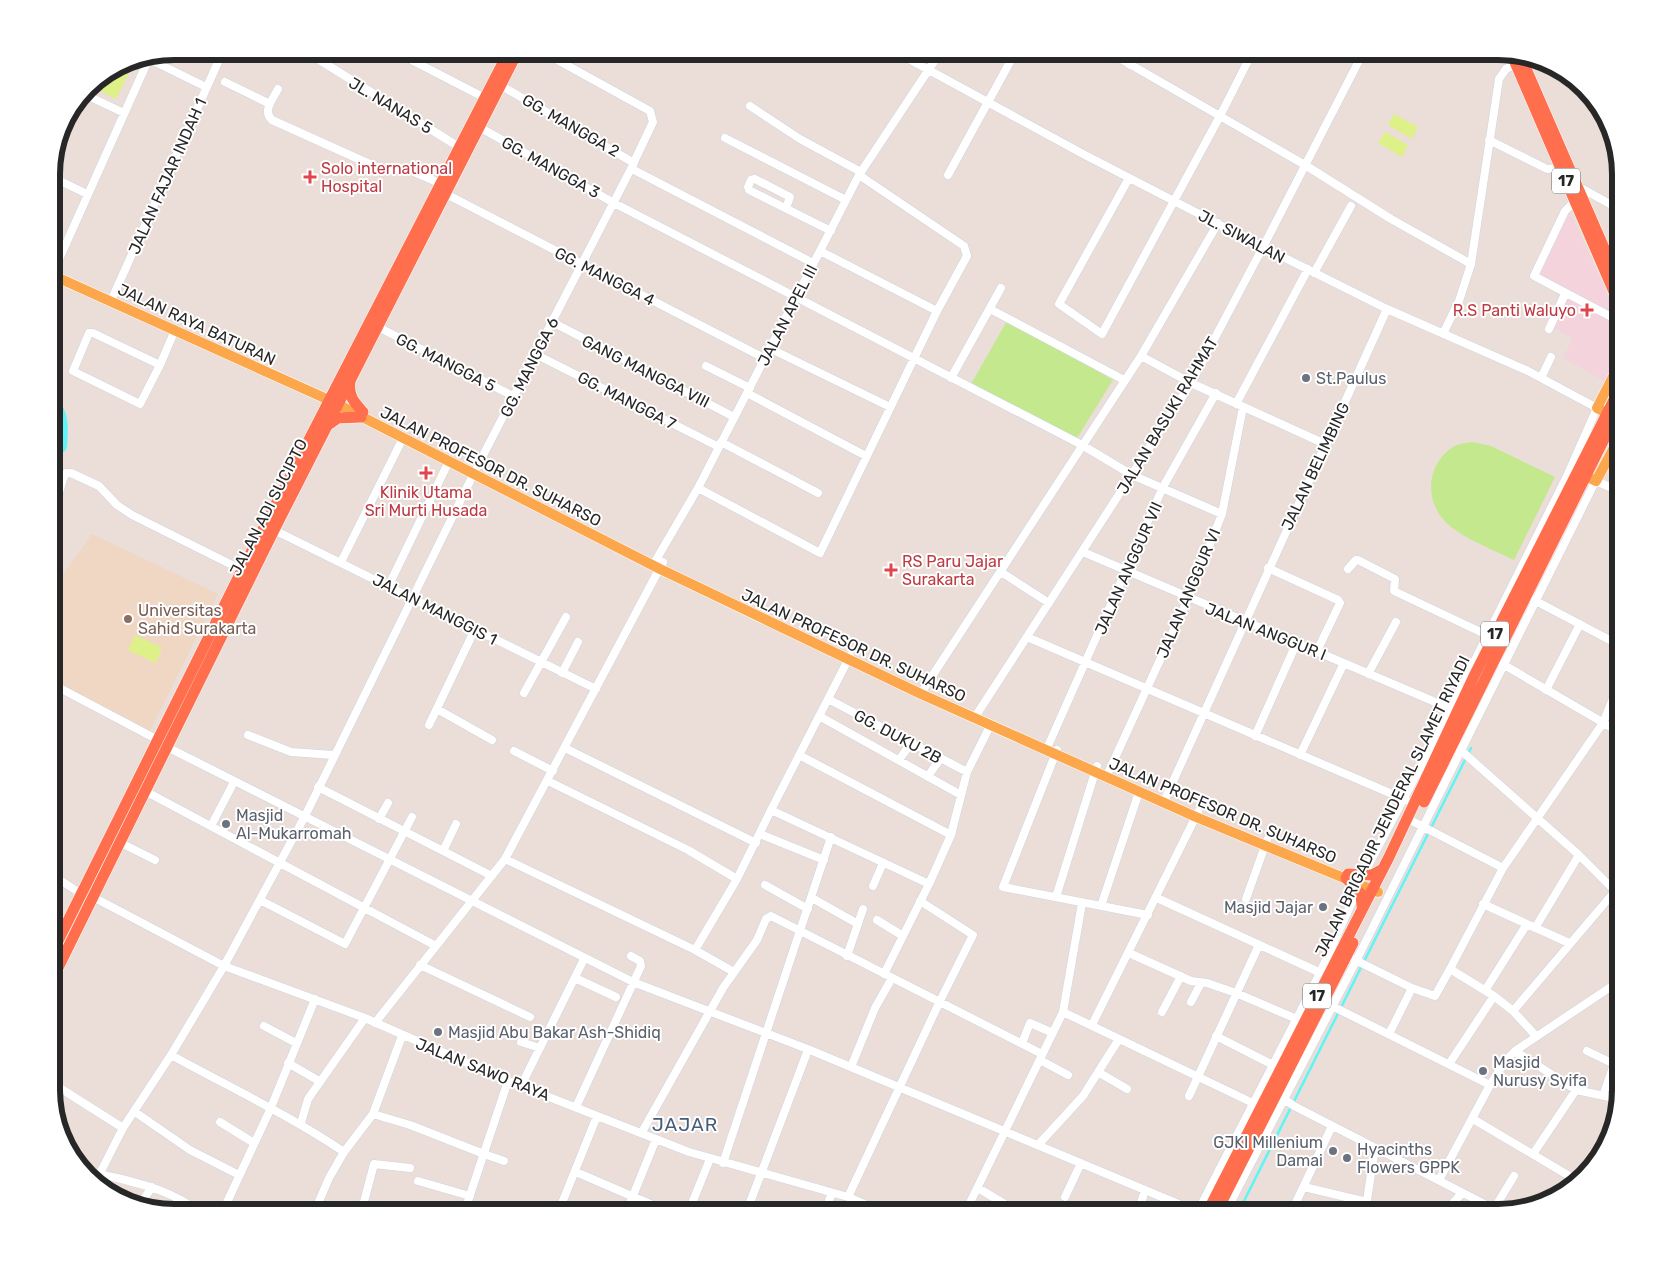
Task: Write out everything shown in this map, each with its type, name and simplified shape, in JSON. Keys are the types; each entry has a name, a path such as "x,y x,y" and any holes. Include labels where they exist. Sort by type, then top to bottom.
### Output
{"highway":[{"name":"JALAN ADI SUCIPTO","path":"60,936 80,893 162,743 328,425 332,400 350,381 378,327 446,189 455,144 503,60"},
{"name":"JALAN ADI SUCIPTO","path":"60,964 143,790 162,743 242,570 446,189 483,130 500,85 513,60"},
{"name":"17","path":"1513,62 1575,201 1612,270"},
{"name":"17","path":"1513,62 1579,187 1612,283"},
{"path":"328,425 338,418 362,414 349,392 350,381"},
{"name":"JALAN BRIGADIR JENDERAL SLAMET RIYADI","path":"1261,1107 1283,1098 1335,1007 1358,961 1368,885 1425,826 1455,746 1462,707 1602,410 1612,397"},
{"name":"JALAN BRIGADIR JENDERAL SLAMET RIYADI","path":"1455,746 1448,722 1501,663 1534,599 1585,476 1612,423"},
{"name":"JALAN BRIGADIR JENDERAL SLAMET RIYADI","path":"1261,1107 1277,1067 1323,974 1362,908 1368,885 1382,870 1415,803 1455,746"},
{"path":"1347,876 1368,885"},
{"name":"17","path":"1223,1204 1232,1192 1247,1163 1261,1107"},
{"name":"17","path":"1205,1204 1261,1107"}],"main road":[{"name":"JALAN RAYA BATURAN","path":"60,278 332,400"},
{"path":"1602,410 1612,384"},
{"name":"JALAN PROFESOR DR. SUHARSO","path":"332,400 658,564 849,657 1096,769 1139,792 1347,876"},
{"name":"JALAN PROFESOR DR. SUHARSO","path":"362,414 402,438 449,461 475,471"},
{"path":"1585,476 1599,482 1612,454"},
{"name":"JALAN PROFESOR DR. SUHARSO","path":"849,657 976,716"},
{"name":"JALAN PROFESOR DR. SUHARSO","path":"1096,769 1109,771 1166,797 1197,815"}],"street":[{"name":"JALAN FAJAR INDAH 1","path":"112,301 219,60"},
{"name":"JL. NANAS 5","path":"320,60 455,144"},
{"path":"411,60 481,96"},
{"name":"GG. MANGGA 6","path":"100,1175 123,1128 171,1055 224,966 305,816 333,755 475,471 633,165 653,122 650,111 557,60"},
{"name":"JL. SIWALAN","path":"911,60 1129,178 1311,271 1387,309 1541,378 1602,410"},
{"name":"JALAN APEL III","path":"375,1023 505,859 596,690 658,564 860,174 935,60"},
{"path":"948,175 1011,60"},
{"path":"1123,60 1305,165 1391,219 1471,264"},
{"path":"1130,64 1132,60"},
{"path":"1129,178 1059,304 1102,334 1248,60"},
{"name":"JALAN BASUKI RAHMAT","path":"976,716 1191,383 1264,247 1359,60"},
{"path":"155,62 206,87"},
{"path":"1443,334 1459,301 1471,264 1499,78 1513,62"},
{"path":"60,250 145,64"},
{"path":"224,82 270,104 278,90"},
{"name":"GG. MANGGA 2","path":"500,85 633,165 813,263"},
{"path":"90,97 124,113"},
{"name":"GG. MANGGA 4","path":"270,104 268,114 272,120 374,166 389,170 407,169 582,264 764,358"},
{"path":"698,488 820,552 937,310 966,259 967,250 860,174 800,139 750,106"},
{"name":"GG. MANGGA 3","path":"483,130 614,202 1082,445 1132,475 1222,514"},
{"path":"726,138 846,200"},
{"path":"1489,140 1547,169 1560,168"},
{"path":"786,208 790,197 755,179 751,180 748,187 749,190 831,230"},
{"path":"60,181 87,194"},
{"path":"1579,187 1612,205"},
{"path":"1575,201 1565,212 1534,272 1536,278 1612,318"},
{"name":"JALAN ANGGUR VI","path":"1109,771 1188,599 1222,514 1239,405 1311,271 1351,206"},
{"path":"923,690 1141,356 1218,223"},
{"path":"822,252 937,310"},
{"path":"951,378 1001,288"},
{"path":"1549,329 1565,294"},
{"path":"990,309 1124,380"},
{"name":"JALAN BELIMBING","path":"1166,797 1268,568 1387,309"},
{"name":"GANG MANGGA VIII","path":"558,325 734,417"},
{"name":"GG. MANGGA 5","path":"378,327 513,396"},
{"path":"160,365 91,332 73,371 140,404 160,365 175,330"},
{"path":"769,348 890,407"},
{"name":"GG. MANGGA 7","path":"535,354 818,493"},
{"path":"1141,356 1191,383 1325,444"},
{"path":"1541,378 1551,357"},
{"path":"706,366 866,456"},
{"name":"JALAN ANGGUR VII","path":"1056,897 1005,889 1003,884 1086,664 1163,488 1216,393"},
{"path":"1462,707 1487,635 1602,410"},
{"path":"341,562 402,438"},
{"path":"389,585 449,461"},
{"path":"60,489 66,473 71,473 99,486 117,505 132,515 242,570"},
{"path":"1612,488 1599,482 1534,599 1612,641"},
{"name":"JALAN MANGGIS 1","path":"274,530 389,585 596,690"},
{"name":"JALAN ANGGUR I","path":"1083,552 1188,599 1297,642 1368,674 1462,707"},
{"path":"1348,569 1358,560 1395,579 1394,591 1487,635"},
{"path":"1268,568 1338,600 1340,603 1316,651"},
{"path":"1001,572 1049,603"},
{"path":"524,693 566,617"},
{"path":"1368,674 1396,622"},
{"path":"1546,690 1580,624"},
{"path":"429,726 475,629"},
{"path":"1026,637 1254,736 1415,803"},
{"path":"562,673 578,642"},
{"path":"1254,736 1297,642"},
{"path":"696,950 756,843 849,657"},
{"path":"1300,755 1344,663"},
{"path":"1501,663 1612,728"},
{"path":"60,688 234,782 305,816 472,903 633,982 808,1050 1181,1204"},
{"name":"GG. DUKU 2B","path":"828,699 967,772"},
{"path":"1503,868 1425,826 1358,961 1412,988 1435,996 1503,868 1603,724 1612,702"},
{"path":"437,709 492,740"},
{"path":"819,716 961,795"},
{"path":"851,1068 903,936 929,884 950,835 967,772 991,723"},
{"path":"248,735 291,752 333,755"},
{"path":"899,760 911,743"},
{"path":"1157,898 1323,974 1368,885 1403,799 1455,746 1578,856 1612,889"},
{"path":"565,748 756,843"},
{"path":"514,751 553,771"},
{"path":"799,755 950,835"},
{"path":"928,776 941,758"},
{"path":"1096,769 1056,897 1148,916"},
{"path":"548,781 688,850 737,879"},
{"path":"211,826 234,782"},
{"path":"318,787 492,876"},
{"path":"143,790 365,906 436,946"},
{"path":"1101,906 1139,792"},
{"path":"379,819 388,803"},
{"path":"771,810 929,884"},
{"path":"1092,1025 1197,815"},
{"path":"260,900 345,944 412,817"},
{"path":"443,851 456,824"},
{"path":"760,834 824,860"},
{"path":"723,1163 831,837"},
{"path":"1246,899 1266,843"},
{"path":"125,846 155,860"},
{"path":"1535,928 1578,856"},
{"path":"505,859 696,950 734,972"},
{"path":"872,886 883,863"},
{"path":"60,880 80,893"},
{"path":"765,885 808,909"},
{"name":"JALAN SAWO RAYA","path":"93,897 224,966 365,1018 402,1036 508,1081 710,1160 763,1172 848,1197 864,1204"},
{"path":"812,898 858,924"},
{"path":"848,1197 973,935 920,901"},
{"path":"1513,1011 1569,943 1612,901"},
{"path":"970,1204 1063,1012 1082,902"},
{"path":"1483,904 1569,943"},
{"path":"847,956 863,909"},
{"path":"642,1132 710,1012 734,972 757,940 769,916 1022,1043 1068,1075"},
{"path":"877,920 903,936"},
{"path":"1486,989 1527,924"},
{"path":"1189,1096 1259,945"},
{"path":"1129,952 1181,976 1236,993 1300,1020"},
{"path":"576,1107 641,964 631,956"},
{"path":"521,1086 584,959"},
{"path":"420,965 530,1017"},
{"path":"1450,969 1486,989 1513,1011 1536,1036"},
{"path":"1162,1012 1181,976"},
{"path":"575,978 616,997"},
{"path":"1190,1002 1201,983"},
{"path":"1439,1180 1506,1060 1536,1036 1612,986"},
{"path":"1389,1034 1412,988"},
{"path":"1449,1064 1494,996"},
{"path":"226,1204 270,1110 315,999"},
{"path":"1335,1007 1490,1086"},
{"path":"1063,1012 1261,1107"},
{"path":"301,1123 305,1106 319,1081 365,1018"},
{"path":"1022,1043 1030,1022 1053,1033"},
{"path":"264,1026 296,1043"},
{"path":"318,1204 329,1178 344,1152 373,1114 402,1036"},
{"path":"1216,1036 1277,1067"},
{"path":"1038,1145 1083,1096 1119,1039"},
{"path":"521,1042 540,1048"},
{"path":"750,1204 808,1050"},
{"path":"1515,1051 1576,1090 1612,1098"},
{"path":"1587,1051 1612,1063"},
{"path":"171,1055 270,1110 301,1123 344,1152"},
{"path":"288,1063 319,1081"},
{"path":"1603,1096 1612,1070"},
{"path":"1098,1072 1127,1089"},
{"path":"467,1204 508,1081"},
{"path":"60,1088 123,1128"},
{"path":"1532,1154 1576,1090"},
{"path":"1247,1163 1283,1098 1294,1106 1483,1204"},
{"path":"135,1112 190,1150 239,1175"},
{"path":"373,1114 410,1125 504,1161"},
{"path":"562,1204 597,1116"},
{"path":"1473,1119 1571,1177"},
{"path":"220,1122 254,1143"},
{"path":"1296,1204 1332,1126"},
{"path":"630,1204 656,1139"},
{"path":"1304,1187 1367,1202 1375,1148"},
{"path":"692,1204 710,1160"},
{"path":"1065,1197 1081,1163"},
{"path":"364,1204 374,1164 410,1168"},
{"path":"576,1172 648,1204"},
{"path":"1500,1204 1514,1176"},
{"path":"105,1180 152,1187 180,1198 188,1204"},
{"path":"418,1181 470,1196"},
{"path":"143,1200 152,1187"},
{"path":"978,1188 1005,1204"},
{"path":"1141,1204 1145,1190"},
{"path":"827,1204 832,1192"},
{"path":"1228,1204 1232,1192"},
{"path":"1452,1204 1462,1193"}],"shaded area":[{"name":"R.S Panti Waluyo","path":"1570,213 1612,306 1612,367 1605,381 1563,358 1573,338 1552,327 1568,294 1538,276"},
{"name":"Universitas Sahid Surakarta","path":"92,534 218,594 149,733 60,686 60,579"}],"green space":[{"path":"131,69 116,99 97,90 111,79"},
{"path":"1394,114 1418,127 1412,139 1388,125"},
{"path":"1385,132 1408,145 1402,157 1378,143"},
{"path":"1007,321 1113,380 1077,438 971,384"},
{"path":"1472,442 1491,446 1555,477 1514,560 1455,530 1441,516 1435,506 1431,485 1437,464 1453,447"},
{"path":"135,635 162,648 156,663 128,650"}],"waterway":[{"path":"60,418 60,446"},
{"path":"1243,1204 1471,748"}],"place":[{"name":"Solo international Hospital","path":"310,177"},
{"name":"R.S Panti Waluyo","path":"1587,310"},
{"name":"St.Paulus","path":"1306,378"},
{"name":"Klinik Utama Sri Murti Husada","path":"426,473"},
{"name":"RS Paru Jajar Surakarta","path":"891,570"},
{"name":"Universitas Sahid Surakarta","path":"128,619"},
{"name":"Masjid Al-Mukarromah","path":"226,824"},
{"name":"Masjid Jajar","path":"1323,907"},
{"name":"Masjid Abu Bakar Ash-Shidiq","path":"438,1032"},
{"name":"Masjid Nurusy Syifa","path":"1483,1071"},
{"name":"GJKI Millenium Damai","path":"1333,1151"},
{"name":"Hyacinths Flowers GPPK","path":"1347,1158"}],"district":[{"name":"JAJAR","path":"685,1124"}]}
